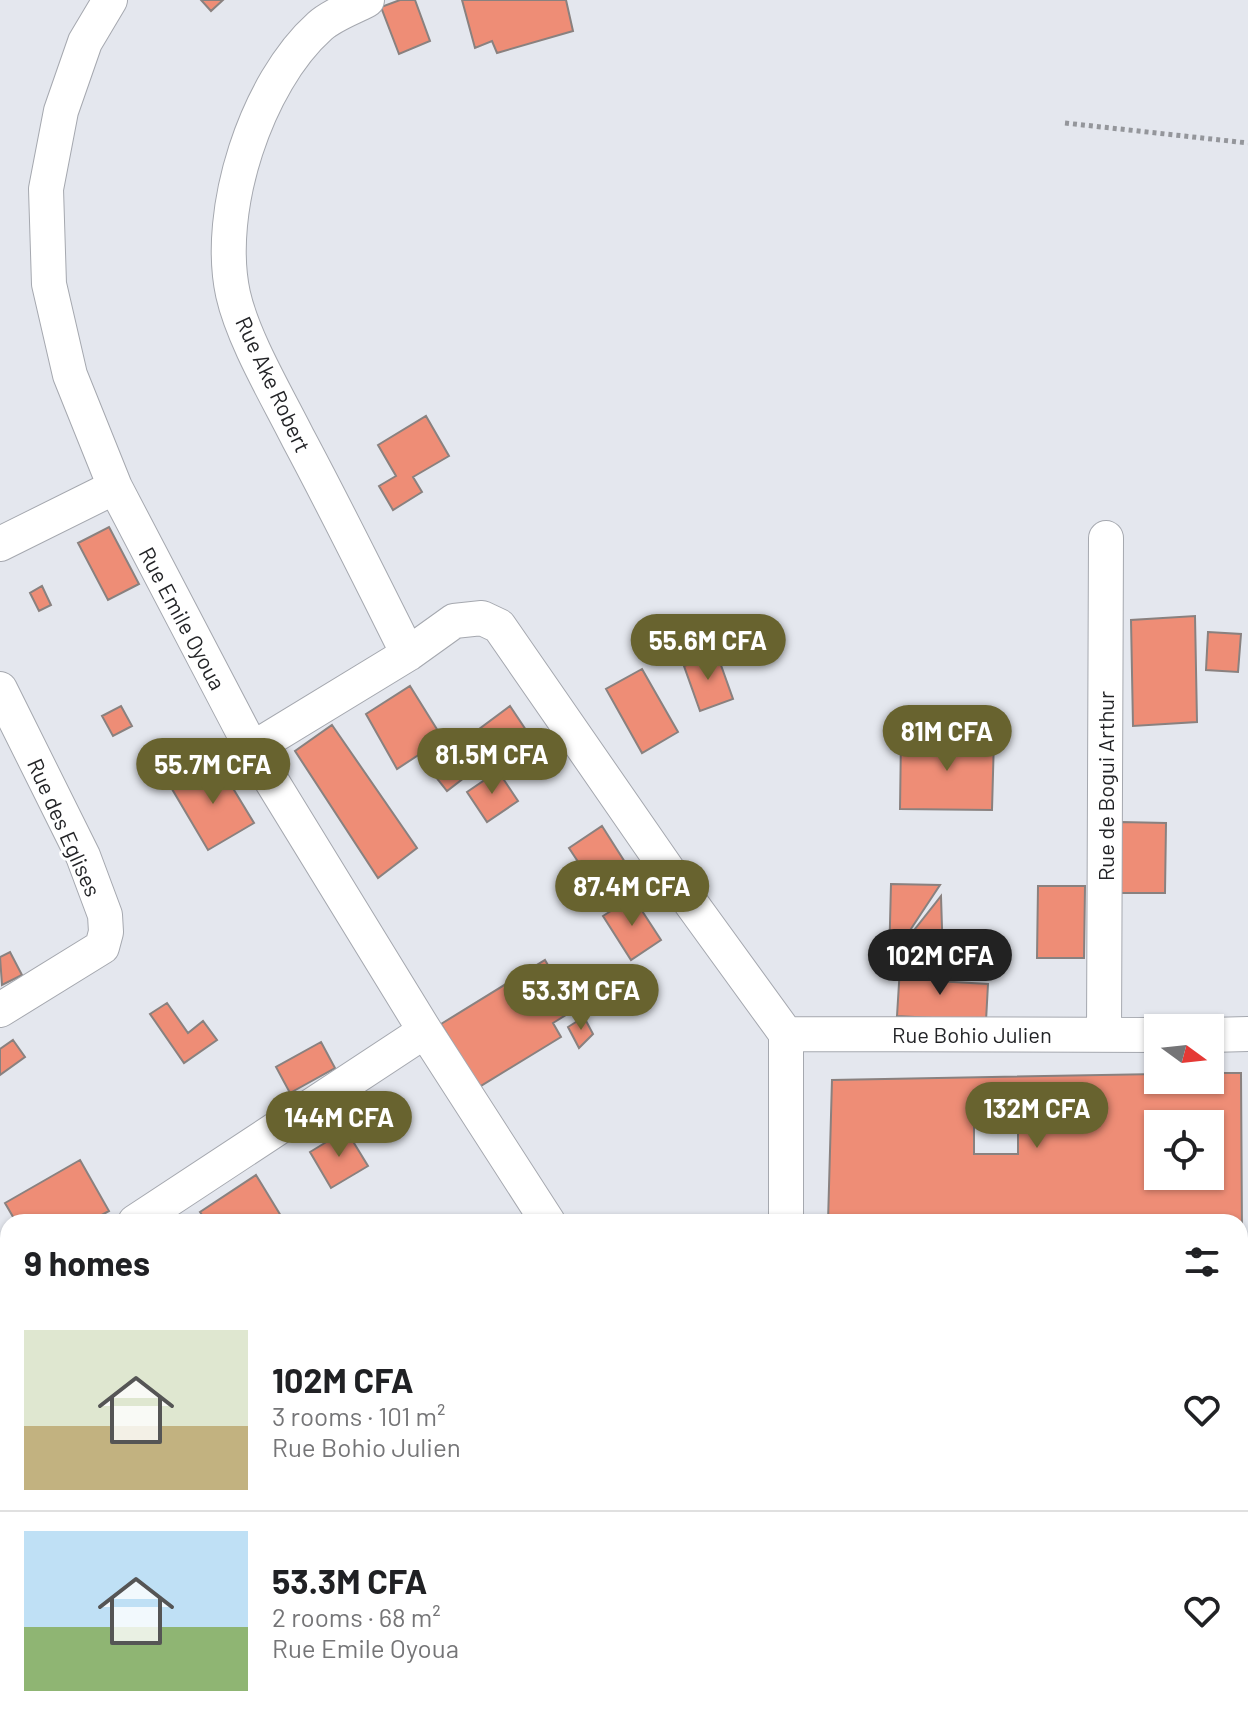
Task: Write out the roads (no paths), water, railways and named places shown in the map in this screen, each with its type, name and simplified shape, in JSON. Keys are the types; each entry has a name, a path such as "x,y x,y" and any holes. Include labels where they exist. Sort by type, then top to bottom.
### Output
{"street":[{"name":"Rue Emile Oyoua","path":"110,0 85,42 61,111 46,189 49,284 70,375 115,487 252,749 425,1031 543,1214"},
{"name":"Rue Ake Robert","path":"367,0 320,25 287,65 260,113 240,166 229,240 233,294 254,351 408,654"},
{"path":"0,544 115,487"},
{"name":"Rue de Bogui Arthur","path":"1104,1035 1106,538"},
{"path":"252,749 408,654 454,621 482,618 499,626 683,892 786,1034 786,1214"},
{"name":"Rue des Eglises","path":"0,689 83,856 105,915 106,932 102,947 0,1010"},
{"path":"147,1214 425,1031"},
{"name":"Rue Bohio Julien","path":"786,1034 1144,1035"},
{"path":"1224,1035 1248,1034"}]}
